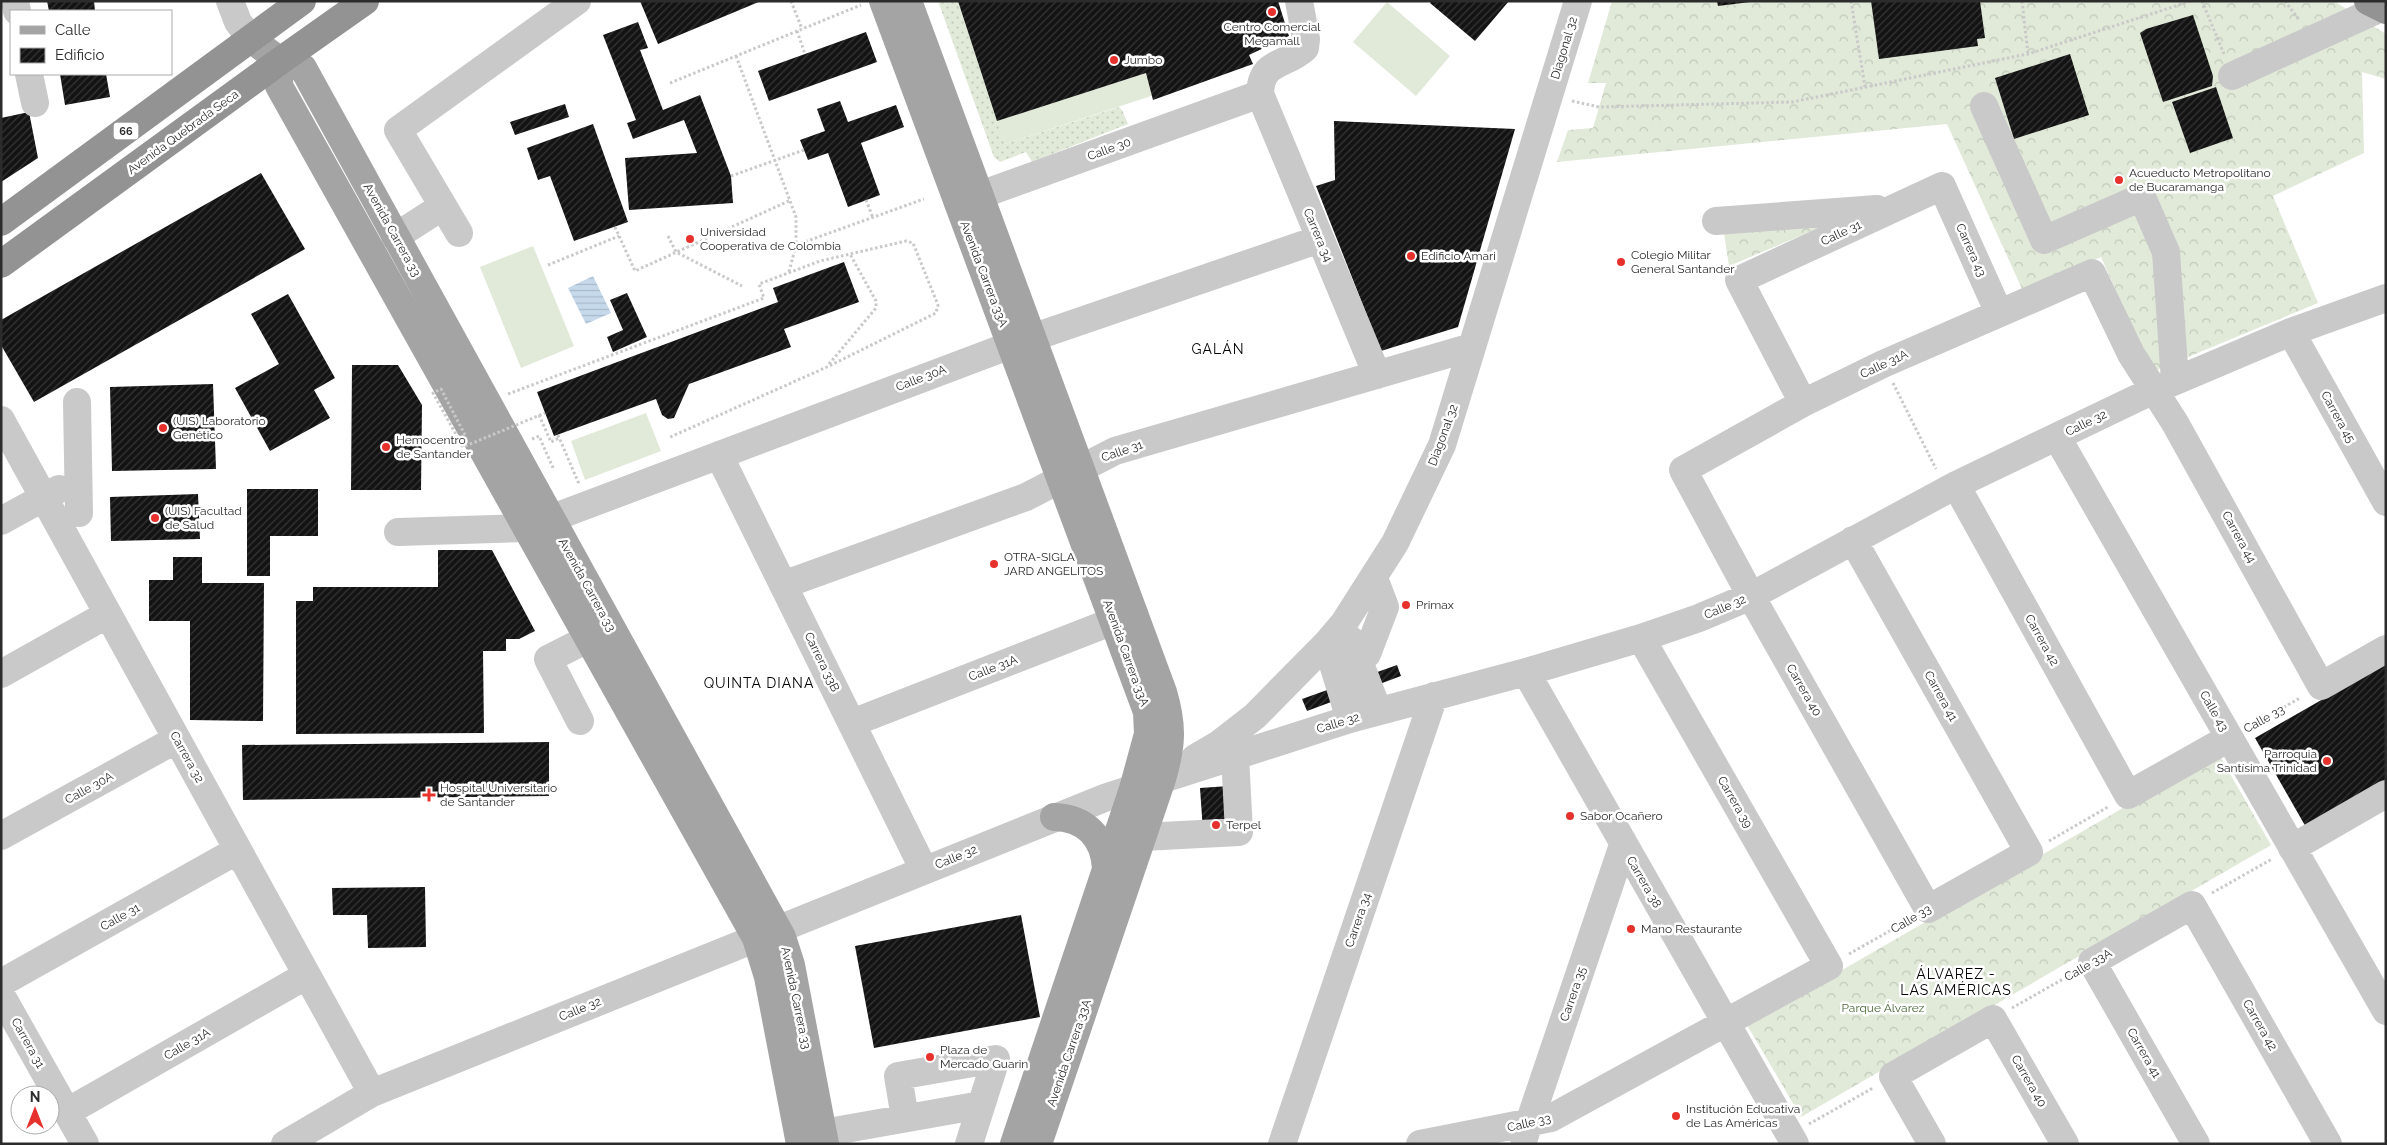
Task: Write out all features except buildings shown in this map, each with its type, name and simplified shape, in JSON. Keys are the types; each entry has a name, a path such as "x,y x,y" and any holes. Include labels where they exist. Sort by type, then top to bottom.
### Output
{"highway":[{"name":"66","path":"1,222 302,1"},
{"name":"Avenida Quebrada Seca","path":"1,264 280,60 365,1"}],"main road":[{"name":"Avenida Carrera 33A","path":"908,1 913,49 1124,617 1169,712 1171,744 1162,779 1038,1144"},
{"name":"Avenida Carrera 33A","path":"875,2 913,49"},
{"name":"Avenida Carrera 33","path":"251,39 280,60 303,68 486,402 538,523"},
{"name":"Avenida Carrera 33","path":"280,60 279,86 538,523 767,934 786,945 792,965 816,1140"},
{"name":"Avenida Carrera 33A","path":"1014,1144 1133,789 1148,734 1147,712 1124,617"},
{"path":"1054,817 1075,820 1092,830 1102,846 1106,868"}],"street":[{"path":"230,1 238,22 251,39"},
{"path":"459,233 398,130 576,1"},
{"path":"1260,94 1260,81 1267,71 1305,48 1306,39 1300,1"},
{"name":"Diagonal 32","path":"1162,779 1237,731 1292,680 1339,656 1344,623 1395,544 1442,445 1578,1"},
{"path":"2232,76 2378,7"},
{"path":"29,75 35,102"},
{"name":"Calle 30","path":"969,199 1260,94"},
{"name":"Carrera 34","path":"1260,94 1377,375"},
{"path":"1984,106 2044,240 2142,197 2166,252 2164,386"},
{"name":"Calle 31","path":"1803,403 1739,280 1942,186"},
{"name":"Carrera 43","path":"1942,186 1999,313"},
{"path":"395,237 443,206"},
{"path":"1716,221 1894,208"},
{"name":"Calle 30A","path":"398,532 538,523 1022,341 1320,239"},
{"name":"Carrera 44","path":"2092,273 2131,354 2164,386 2175,423 2321,686"},
{"name":"Calle 31A","path":"1683,470 1803,403 1883,364 2092,273"},
{"name":"Calle 32","path":"285,1144 372,1093 1054,817 1162,779 1350,719 1526,672 1641,638 1700,618 1751,596 1951,488 2164,386 2290,332 2386,298"},
{"name":"Carrera 45","path":"2290,332 2386,502"},
{"name":"Calle 31","path":"783,585 1026,497 1115,451 1472,347"},
{"path":"77,402 78,513"},
{"name":"Carrera 32","path":"1,420 372,1093"},
{"name":"Calle 43","path":"2057,437 2386,1011"},
{"name":"Carrera 33B","path":"719,455 924,870"},
{"name":"Carrera 40","path":"1683,470 1751,596 1928,909"},
{"path":"1,520 78,478"},
{"name":"Carrera 42","path":"1951,488 2128,795"},
{"name":"Carrera 41","path":"1853,540 2029,852"},
{"path":"1339,656 1367,654 1385,607 1374,578"},
{"path":"1,674 108,614"},
{"name":"Calle 31A","path":"852,723 1124,617"},
{"path":"580,721 548,659 600,633"},
{"name":"Carrera 39","path":"1641,638 1829,966"},
{"path":"2321,686 2386,649"},
{"path":"1339,656 1378,711"},
{"path":"1339,656 1350,719"},
{"name":"Carrera 38","path":"1526,672 1792,1140"},
{"name":"Carrera 34","path":"1282,1144 1434,696"},
{"name":"Calle 33","path":"2128,795 2229,738"},
{"name":"Calle 30A","path":"1,836 177,739"},
{"path":"1143,837 1239,832 1235,756"},
{"path":"2292,848 2386,794"},
{"name":"Carrera 35","path":"1526,1134 1623,845"},
{"name":"Calle 31","path":"1,983 238,850"},
{"name":"Calle 33","path":"1928,909 2029,852"},
{"name":"Carrera 42","path":"2192,905 2328,1144"},
{"name":"Calle 33A","path":"2092,962 2192,905"},
{"name":"Carrera 41","path":"2092,962 2196,1144"},
{"name":"Calle 33","path":"1420,1144 1526,1134 1829,966"},
{"name":"Calle 31A","path":"67,1112 308,975"},
{"name":"Carrera 31","path":"1,995 85,1144"},
{"path":"1932,1144 1893,1076 1994,1019"},
{"name":"Carrera 40","path":"1994,1019 2065,1144"},
{"path":"905,1118 898,1076 996,1059 968,1144"},
{"path":"816,1140 905,1118 982,1105"}],"path":[{"path":"791,1 802,29"},
{"path":"1851,1 1865,87"},
{"path":"2022,1 2028,54"},
{"path":"1549,96 1599,107 1792,102 2028,54 2191,1"},
{"path":"2202,1 2232,76"},
{"path":"670,83 802,29 875,2"},
{"path":"797,31 805,54"},
{"path":"736,56 791,200 796,218 796,245 789,273"},
{"path":"731,176 804,150"},
{"path":"796,245 924,199"},
{"path":"615,226 635,271 791,200"},
{"path":"866,200 873,218"},
{"path":"548,264 619,236"},
{"path":"668,236 676,252 742,286"},
{"path":"486,402 764,298 759,284 820,261 906,241 913,243 938,309 934,315 827,367 668,438"},
{"path":"827,367 876,308 876,301 850,254"},
{"path":"1883,364 1951,488"},
{"path":"464,435 441,388 433,392 462,447 545,413"},
{"path":"539,415 551,442 558,436 580,484 572,488"},
{"path":"539,436 556,476"},
{"name":"Calle 33","path":"2229,738 2321,686"},
{"path":"2029,852 2128,795"},
{"path":"2192,905 2292,848"},
{"name":"Calle 33","path":"1829,966 1928,909"},
{"name":"Calle 33A","path":"1994,1019 2092,962"},
{"path":"1792,1140 1893,1076"}],"green space":[{"path":"938,1 958,1 1005,144 1119,107 1128,124 1032,162 1026,152 1000,162 994,157"},
{"path":"1612,1 2334,1 2386,34 2386,79 2362,72 2364,153 2273,196 2318,303 2152,372 2101,257 2023,291 1947,124 1557,162 1568,130 1593,128 1606,83 1588,83"},
{"path":"1387,2 1450,56 1416,96 1353,42"},
{"path":"1146,73 1154,95 1005,144 997,121"},
{"path":"1843,218 1729,266 1723,227"},
{"path":"533,246 574,346 521,368 480,267"},
{"path":"646,413 661,451 585,480 571,441"},
{"name":"Parque Álvarez","path":"2218,753 2271,845 1801,1117 1747,1025"}],"water":[{"path":"593,276 611,313 586,324 568,288"}],"place":[{"name":"Centro Comercial Megamall","path":"1272,12"},
{"name":"Jumbo","path":"1114,60"},
{"name":"Acueducto Metropolitano de Bucaramanga","path":"2119,180"},
{"name":"Universidad Cooperativa de Colombia","path":"690,239"},
{"name":"Edificio Amari","path":"1411,256"},
{"name":"Colegio Militar General Santander","path":"1621,262"},
{"name":"(UIS) Laboratorio Genético","path":"163,428"},
{"name":"Hemocentro de Santander","path":"386,447"},
{"name":"(UIS) Facultad de Salud","path":"155,518"},
{"name":"OTRA-SIGLA JARD ANGELITOS","path":"994,564"},
{"name":"Primax","path":"1406,605"},
{"name":"Parroquia Santísima Trinidad","path":"2327,761"},
{"name":"Hospital Universitario de Santander","path":"429,795"},
{"name":"Sabor Ocañero","path":"1570,816"},
{"name":"Terpel","path":"1216,825"},
{"name":"Mano Restaurante","path":"1631,929"},
{"name":"Plaza de Mercado Guarin","path":"930,1057"},
{"name":"Institución Educativa de Las Américas","path":"1676,1116"}],"district":[{"name":"GALÁN","path":"1218,349"},
{"name":"QUINTA DIANA","path":"759,683"},
{"name":"ÁLVAREZ - LAS AMÉRICAS","path":"1956,982"}]}
